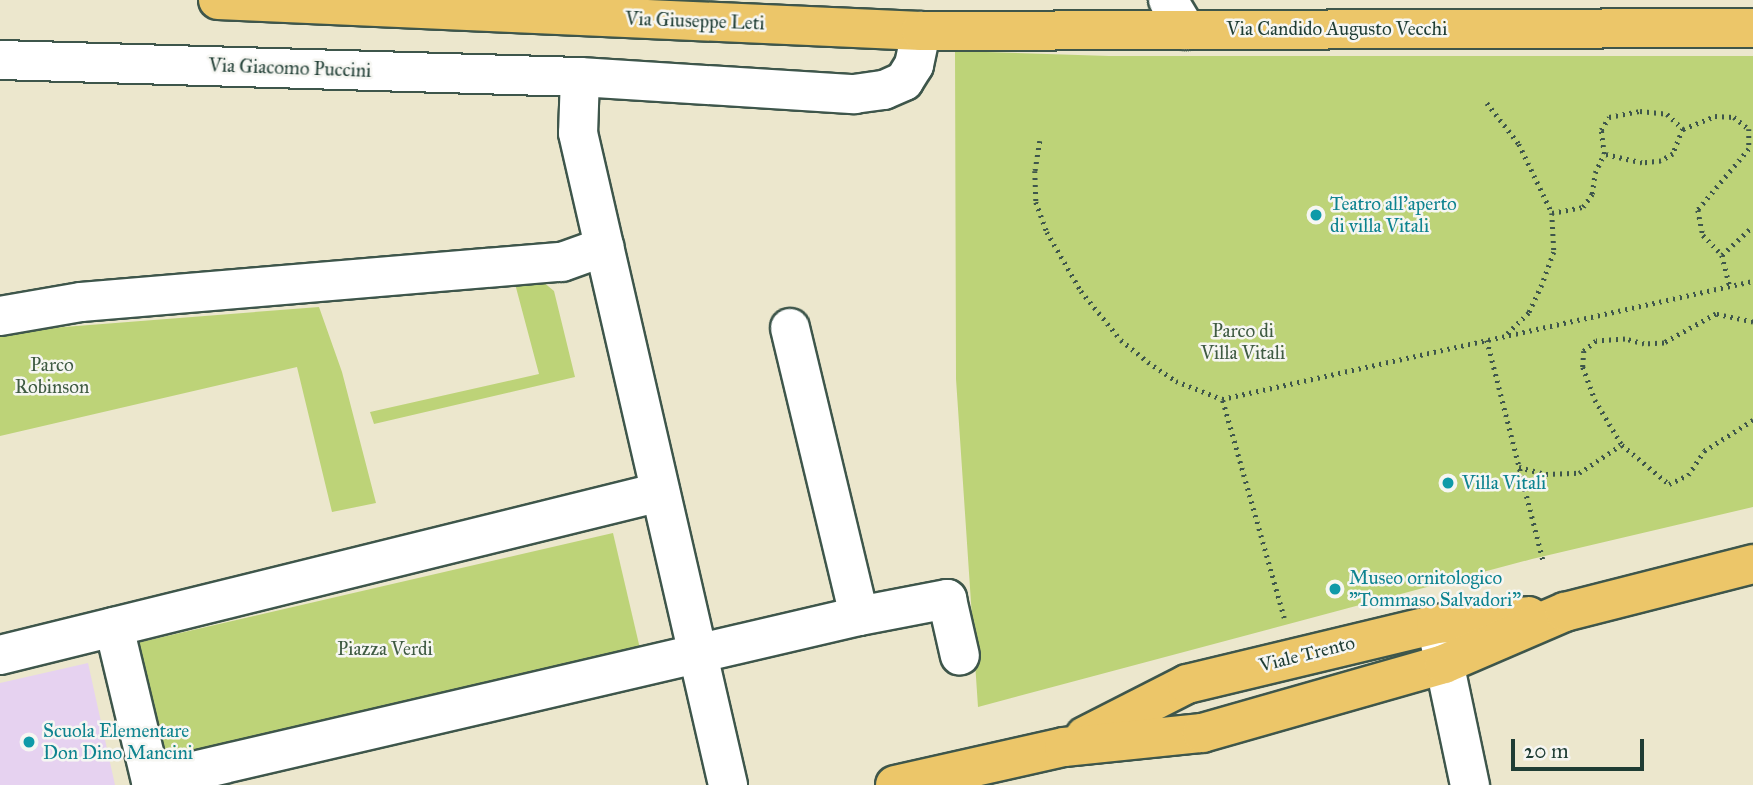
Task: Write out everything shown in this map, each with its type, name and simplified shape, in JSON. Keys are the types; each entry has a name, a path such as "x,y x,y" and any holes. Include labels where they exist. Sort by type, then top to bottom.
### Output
{"main road":[{"name":"Via Giuseppe Leti","path":"218,0 921,31"},
{"name":"Via Candido Augusto Vecchi","path":"921,31 1177,15 1753,28"},
{"name":"Viale Trento","path":"895,785 1064,747 1202,733 1444,664 1565,612 1753,564"},
{"name":"Viale Trento","path":"1064,747 1187,684 1436,624 1565,612"}],"street":[{"name":"Via Giacomo Puccini","path":"0,60 580,77 854,94 884,90 904,80 914,65 921,31"},
{"path":"580,77 578,133 728,785"},
{"path":"0,316 81,303 562,262 604,247"},
{"path":"790,328 859,616"},
{"path":"0,655 660,492"},
{"path":"114,627 151,783 859,616 947,599 960,656"},
{"path":"1436,624 1470,785"}],"path":[{"path":"1487,103 1519,144 1552,213 1554,252 1542,285 1529,313 1506,336"},
{"path":"1552,213 1583,207 1592,194 1595,173 1604,154 1601,130 1609,117 1640,111 1667,114 1683,130"},
{"path":"1604,154 1642,163 1661,161 1673,154 1683,130 1715,116 1734,117 1749,130 1749,149 1698,210 1703,235 1721,255 1730,287"},
{"path":"1040,141 1035,171 1036,202 1047,232 1082,290 1121,340 1148,362 1176,381 1222,399 1753,281"},
{"path":"1721,255 1753,226"},
{"path":"1753,322 1716,314 1664,343 1644,344 1625,339 1596,341 1584,351 1583,367 1595,400 1622,445 1669,484 1688,475 1704,452 1753,420"},
{"path":"1487,340 1543,560"},
{"path":"1222,399 1286,626"},
{"path":"1519,467 1546,474 1579,473 1622,445"}],"shaded area":[{"path":"88,663 115,785 0,785 0,683"}],"green space":[{"name":"Parco di Villa Vitali","path":"955,51 1109,56 1753,56 1753,507 1532,559 978,707 956,379"},
{"path":"514,280 542,281 554,291 575,377 374,424 370,412 539,374"},
{"name":"Parco Robinson","path":"319,307 342,372 376,503 332,512 297,367 0,436 0,332"},
{"name":"Piazza Verdi","path":"613,533 641,653 156,765 128,645"}],"place":[{"name":"Teatro all'aperto di villa Vitali","path":"1316,215"},
{"name":"Villa Vitali","path":"1448,483"},
{"name":"Museo ornitologico \"Tommaso Salvadori\"","path":"1335,589"},
{"name":"Scuola Elementare Don Dino Mancini","path":"29,742"}]}
